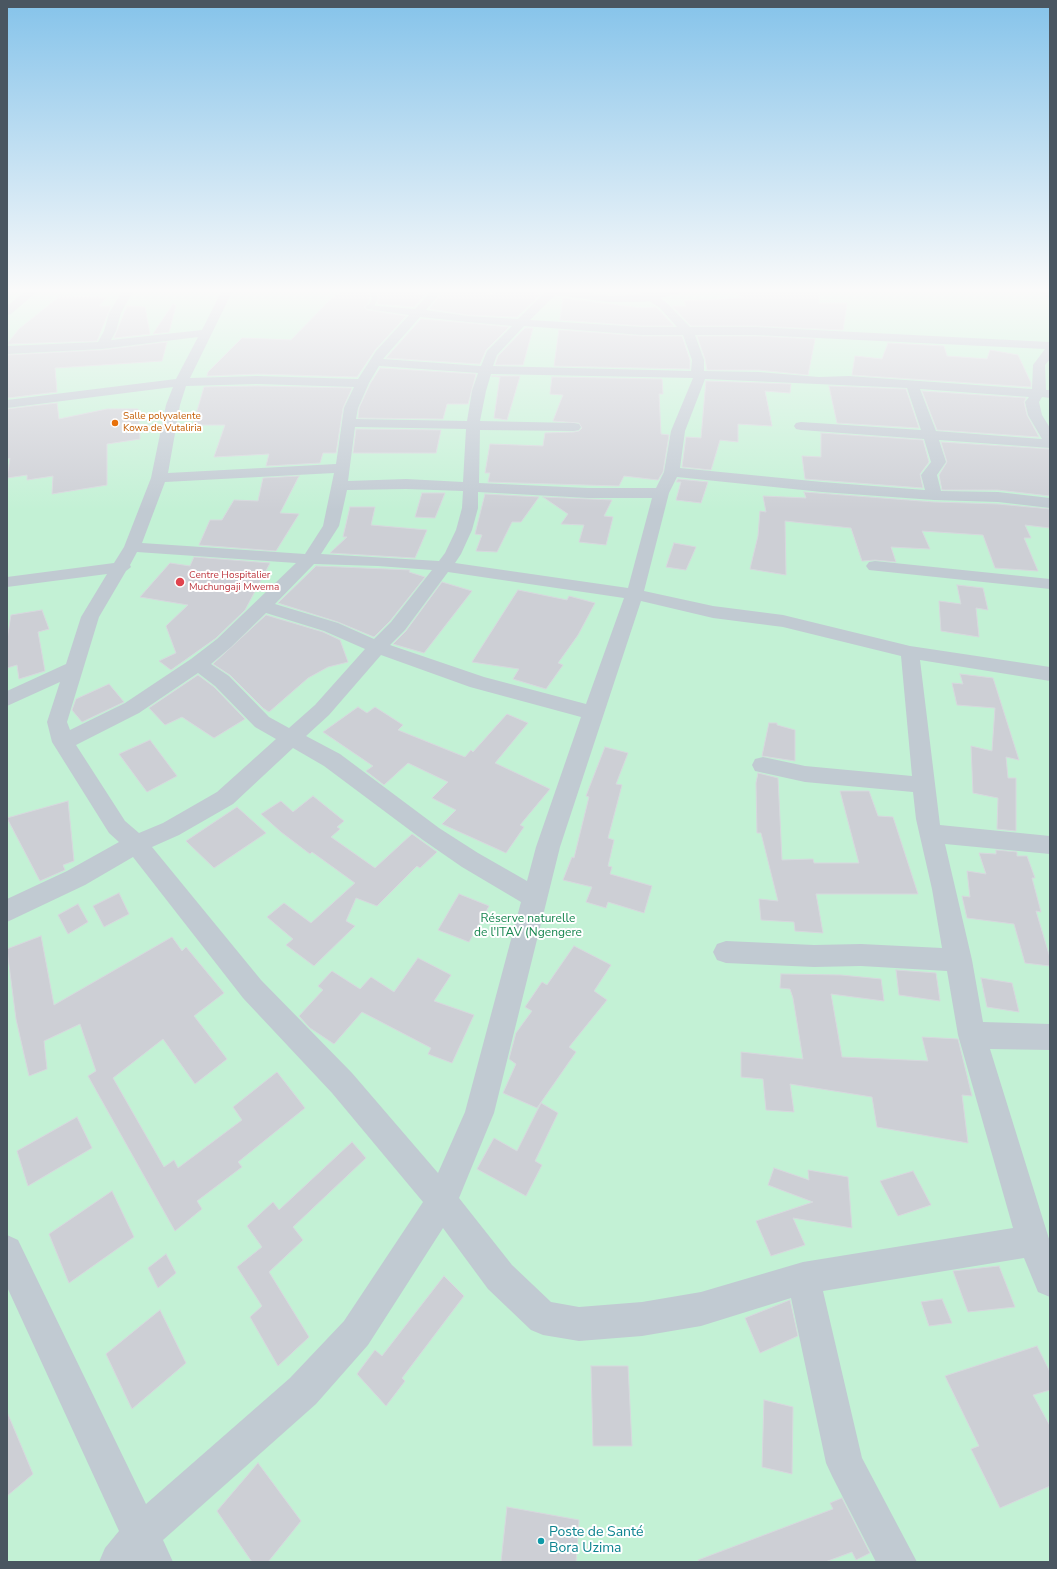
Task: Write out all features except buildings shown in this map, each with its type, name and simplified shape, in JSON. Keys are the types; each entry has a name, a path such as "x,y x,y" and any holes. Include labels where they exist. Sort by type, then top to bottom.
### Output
{"street":[{"path":"190,363 181,382 173,405 160,478 132,547 122,567 90,617 57,722 63,742 117,827 136,844 252,989 342,1084 442,1201 500,1277 543,1318 579,1324 642,1319 701,1309 803,1278 1033,1241"},
{"path":"63,742 132,708 198,664 224,643 263,606 268,598 310,559 331,526 340,486 351,408 362,383 375,363"},
{"path":"393,363 486,370 700,376 759,376 820,381 848,380 1044,394"},
{"path":"7,911 76,878 136,844 171,829 225,798 322,710 376,647 398,626 453,554 464,530 470,508 473,424 479,391 488,363"},
{"path":"7,1251 137,1553 303,1391 356,1333 442,1201 478,1113 548,847 640,579 661,493 672,472 678,431 700,376 697,369 698,363"},
{"path":"1040,363 1039,365 1044,394"},
{"path":"7,404 181,382 257,380 362,383"},
{"path":"912,384 939,462 929,475 934,495"},
{"path":"1044,394 1032,402 1035,415 1050,440"},
{"path":"350,423 574,426"},
{"path":"801,426 1050,444"},
{"path":"160,478 343,468"},
{"path":"672,472 822,487 934,495 998,497 1050,503"},
{"path":"340,486 406,484 588,493 661,493"},
{"path":"132,547 443,566 634,594 714,612 784,621 910,652 1050,674"},
{"path":"875,566 1050,584"},
{"path":"7,582 122,567"},
{"path":"263,606 332,627 376,647 477,682 539,700 593,713"},
{"path":"910,652 927,819 959,960 972,1035 1033,1241 1050,1280"},
{"path":"198,664 222,681 262,722 332,760 431,834 470,860 535,898"},
{"path":"7,699 73,668"},
{"path":"763,765 805,774 924,785"},
{"path":"930,833 1050,845"},
{"path":"726,952 814,956 861,955 959,960"},
{"path":"972,1035 1050,1037"},
{"path":"803,1278 845,1463 897,1562"}],"green space":[{"name":"Réserve naturelle de l'ITAV (Ngengere","path":"7,363 1050,363 1050,1562 7,1562"}],"place":[{"name":"Salle polyvalente Kowa de Vutaliria","path":"115,423"},
{"name":"Centre Hospitalier Muchungaji Mwema","path":"180,582"},
{"name":"Poste de Santé Bora Uzima","path":"541,1541"}]}
